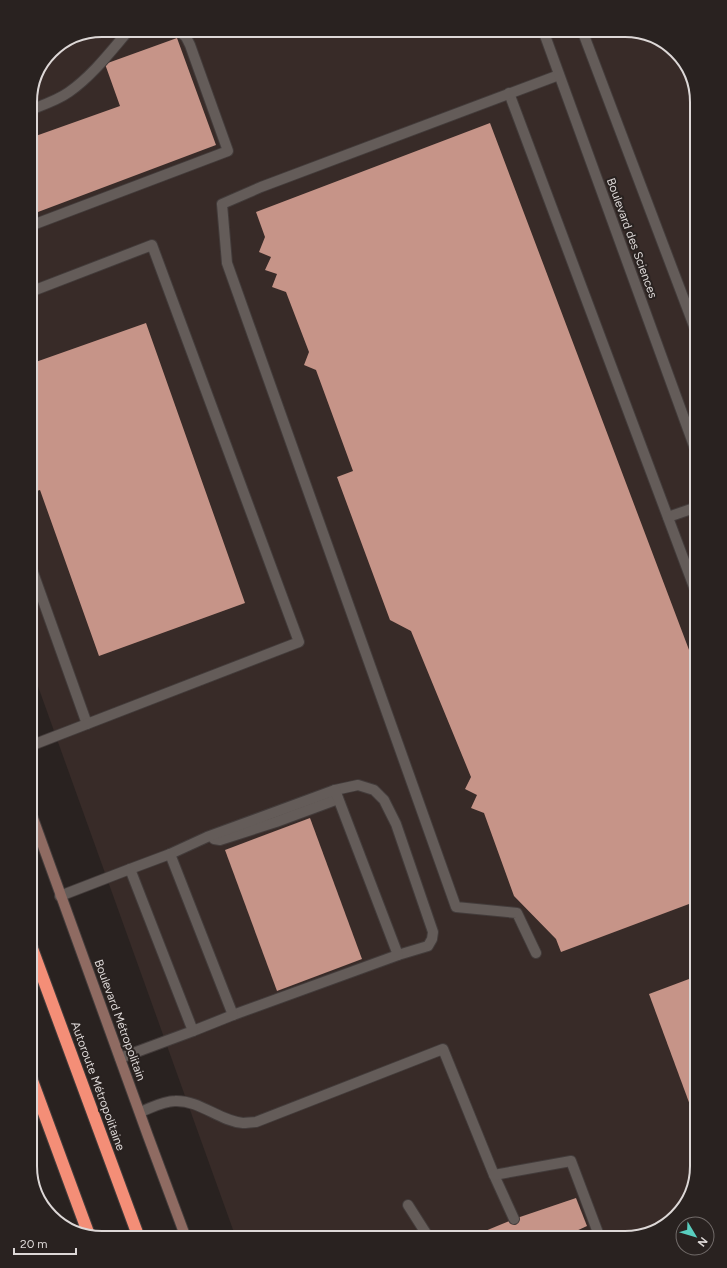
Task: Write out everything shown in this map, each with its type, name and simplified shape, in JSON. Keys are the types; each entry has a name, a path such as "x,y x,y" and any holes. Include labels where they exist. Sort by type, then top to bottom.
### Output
{"highway":[{"name":"Autoroute Métropolitaine","path":"37,962 136,1231"},
{"path":"37,1094 87,1229"}],"main road":[{"name":"Boulevard Métropolitain","path":"37,830 183,1231"}],"street":[{"path":"37,107 51,102 69,92 86,78 123,37"},
{"path":"37,223 228,151 186,37"},
{"name":"Boulevard des Sciences","path":"545,37 690,435"},
{"path":"585,37 690,315"},
{"path":"536,952 517,913 456,907 228,263 222,204 261,187 559,75"},
{"path":"509,93 690,576"},
{"path":"37,289 152,245 299,642 37,743"},
{"path":"668,517 690,509"},
{"path":"37,584 87,724"},
{"path":"60,896 170,854 207,838 220,840 322,806 337,794 358,785 374,790 384,800 396,824 433,932 432,939 428,946 398,955 120,1058"},
{"path":"337,794 398,955"},
{"path":"170,854 233,1015"},
{"path":"130,869 193,1031"},
{"path":"140,1112 165,1102 183,1101 190,1102 242,1123 256,1122 443,1049 494,1175 514,1219"},
{"path":"494,1175 571,1161 597,1231"},
{"path":"408,1206 424,1231"}],"shaded area":[{"path":"102,37 629,37 646,40 668,53 679,66 688,85 690,102 690,1166 688,1183 677,1205 668,1215 646,1228 637,1230 233,1231 37,684 37,98 39,85 50,63 59,53 77,42 90,38"}],"building":[{"path":"177,38 216,145 37,212 37,136 120,106 105,64"},
{"path":"490,123 690,652 690,904 561,952 556,939 514,896 484,813 471,808 477,795 465,789 471,777 411,631 390,620 337,477 353,471 316,370 304,365 309,352 286,292 272,287 277,274 265,270 271,257 259,252 265,237 256,212"},
{"path":"146,323 245,603 99,656 40,490 37,491 37,362"},
{"path":"310,818 362,959 277,991 225,850"},
{"path":"690,979 690,1105 649,994"},
{"path":"576,1198 587,1226 576,1231 485,1231 514,1219"}]}
